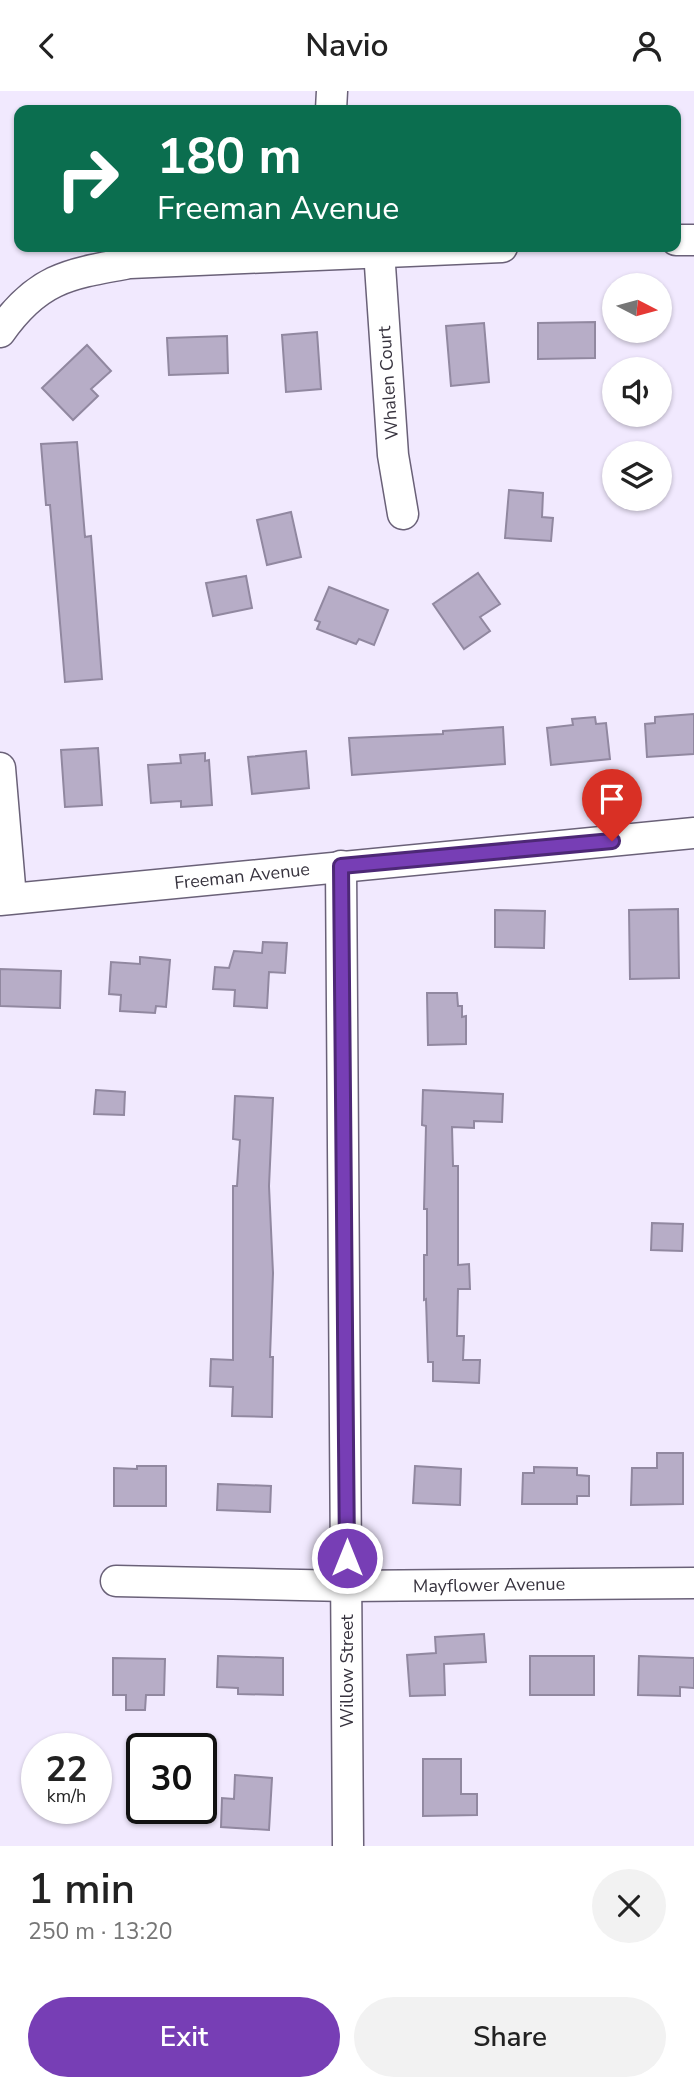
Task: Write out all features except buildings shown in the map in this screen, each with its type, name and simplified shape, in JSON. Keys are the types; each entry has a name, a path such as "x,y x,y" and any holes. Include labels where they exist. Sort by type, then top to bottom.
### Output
{"street":[{"path":"0,332 17,308 44,285 80,272 130,263 299,252"},
{"name":"Whalen Court","path":"379,252 393,455 403,515"},
{"path":"0,768 6,899"},
{"name":"Freeman Avenue","path":"6,899 694,833"},
{"name":"Willow Street","path":"341,866 348,1846"},
{"name":"Mayflower Avenue","path":"116,1581 347,1586 694,1583"}],"route":[{"path":"347,1558 341,866 612,841"}]}
